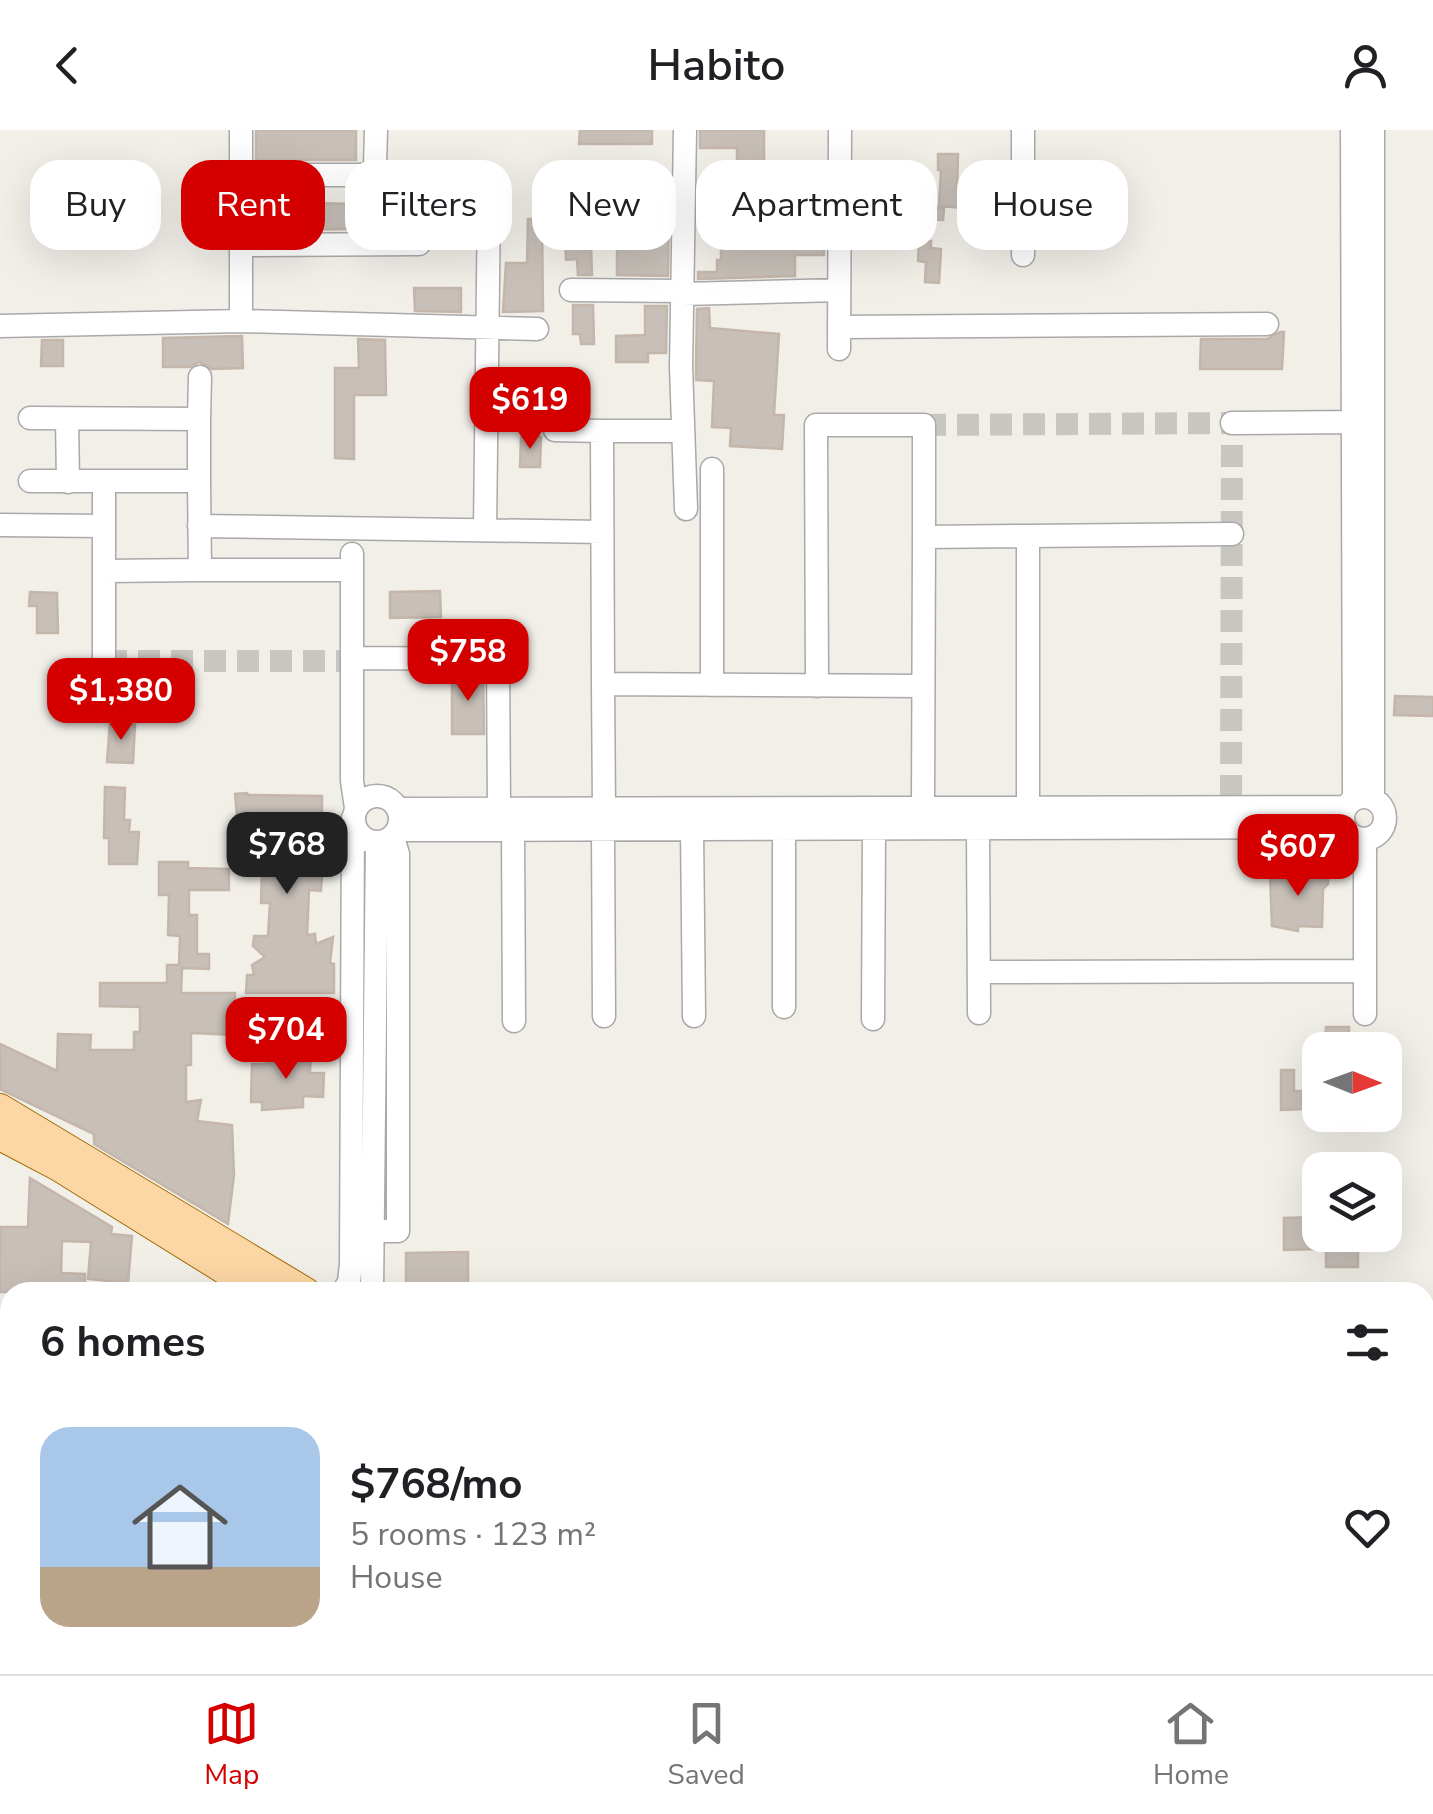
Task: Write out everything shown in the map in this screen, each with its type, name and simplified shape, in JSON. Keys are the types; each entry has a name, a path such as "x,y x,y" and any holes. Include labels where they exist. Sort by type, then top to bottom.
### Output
{"main road":[{"path":"0,1108 255,1280"},
{"path":"0,1136 255,1280"}],"street":[{"path":"241,130 241,160"},
{"path":"325,175 371,172 376,130"},
{"path":"685,130 680,367 686,509"},
{"path":"840,130 839,338 1267,324"},
{"path":"1022,130 1023,255"},
{"path":"1352,130 1361,424"},
{"path":"1364,1014 1357,814 1361,424 1374,130"},
{"path":"240,250 241,321"},
{"path":"484,530 489,250"},
{"path":"571,290 839,290"},
{"path":"0,326 241,321 536,328"},
{"path":"200,377 200,570"},
{"path":"30,418 199,419"},
{"path":"67,419 68,482"},
{"path":"1232,423 1361,424"},
{"path":"817,686 810,425 924,425 923,808"},
{"path":"555,430 678,431"},
{"path":"602,431 604,1016"},
{"path":"712,468 712,685"},
{"path":"30,481 200,481"},
{"path":"104,482 104,689"},
{"path":"0,526 104,526"},
{"path":"200,526 602,532"},
{"path":"924,537 1232,534"},
{"path":"1028,536 1028,807"},
{"path":"104,571 352,562 355,813 349,1282"},
{"path":"352,658 498,659 499,810"},
{"path":"603,684 923,686"},
{"path":"355,813 372,796 392,801 392,830 398,854 398,1231 374,1231 372,1282"},
{"path":"392,830 513,830 603,819 923,808 1357,814"},
{"path":"355,813 360,836 499,810 692,829 978,828 1357,814"},
{"path":"873,1018 874,828"},
{"path":"978,828 979,1013"},
{"path":"692,829 694,1016"},
{"path":"784,829 784,1007"},
{"path":"513,830 514,1022"},
{"path":"979,972 1365,972"}],"building":[{"path":"256,130 356,130 356,160 256,160"},
{"path":"580,130 652,130 652,144 579,144"},
{"path":"700,130 764,130 764,160 737,160 737,148 700,148"},
{"path":"938,154 958,154 957,207 939,206"},
{"path":"325,203 345,204 345,229 325,229"},
{"path":"937,208 944,208 943,220 937,220"},
{"path":"528,219 532,219 532,250 542,250 543,311 503,312 506,263 527,263"},
{"path":"941,249 939,283 925,282 926,262 918,261 919,250"},
{"path":"566,250 591,250 592,275 578,275 577,259 566,260"},
{"path":"617,250 668,250 668,276 617,275"},
{"path":"721,250 824,250 824,255 795,255 795,276 698,279 698,272 717,272 717,260 721,260"},
{"path":"414,288 461,288 461,312 415,311"},
{"path":"573,305 593,305 594,344 581,344 580,334 573,334"},
{"path":"645,306 667,306 666,353 648,353 648,362 616,362 616,336 645,335"},
{"path":"709,308 710,328 779,334 774,415 784,415 782,449 730,446 731,428 712,427 714,381 696,380 697,309"},
{"path":"1284,332 1282,369 1200,369 1201,339 1267,339"},
{"path":"242,336 243,368 212,369 199,362 190,367 163,367 163,338"},
{"path":"358,339 385,340 386,395 354,395 354,459 335,458 335,368 359,368"},
{"path":"42,340 63,340 63,366 41,366"},
{"path":"521,437 541,437 540,467 520,467"},
{"path":"440,591 441,617 390,618 390,592"},
{"path":"30,592 57,593 58,633 37,633 37,606 29,606"},
{"path":"452,674 483,674 484,734 452,734"},
{"path":"1395,696 1433,697 1433,716 1394,715"},
{"path":"110,723 135,725 133,763 107,762"},
{"path":"105,787 125,788 124,820 130,820 129,832 139,832 137,864 109,864 109,838 104,838"},
{"path":"235,794 322,796 322,814 308,814 308,843 314,843 312,876 322,876 321,891 309,890 307,935 315,934 316,944 333,937 330,963 334,964 334,993 246,993 247,975 254,975 252,965 265,957 253,946 254,936 268,936 270,903 261,903 262,871 256,871 256,814 237,815"},
{"path":"159,862 188,862 188,868 229,869 229,890 189,890 189,915 197,915 197,954 209,954 209,969 182,968 181,993 235,993 234,1035 191,1033 191,1065 186,1065 186,1102 201,1100 197,1121 232,1125 234,1175 228,1224 94,1144 94,1134 0,1089 0,1044 57,1071 58,1034 91,1035 90,1050 134,1050 134,1032 140,1032 140,1007 100,1006 100,983 167,983 167,965 179,965 180,936 168,935 169,895 159,895"},
{"path":"1318,869 1328,874 1328,884 1323,889 1322,927 1298,926 1298,931 1272,926 1270,875"},
{"path":"1326,1027 1349,1027 1349,1032 1326,1032"},
{"path":"293,1048 311,1048 310,1073 324,1073 323,1097 303,1096 303,1107 262,1110 262,1102 251,1102 252,1064 267,1064 267,1058 293,1060"},
{"path":"1281,1070 1294,1070 1294,1091 1302,1091 1302,1109 1281,1110"},
{"path":"30,1178 112,1227 111,1234 132,1236 128,1282 88,1279 91,1242 62,1241 61,1273 85,1274 85,1282 0,1282 0,1227 28,1227"},
{"path":"1302,1217 1302,1249 1284,1250 1284,1218"},
{"path":"468,1252 468,1282 406,1282 406,1253"},
{"path":"1326,1252 1358,1252 1358,1267 1326,1267"}],"tunnel":[{"path":"924,425 1232,423 1231,807"},
{"path":"105,661 352,661"}]}
